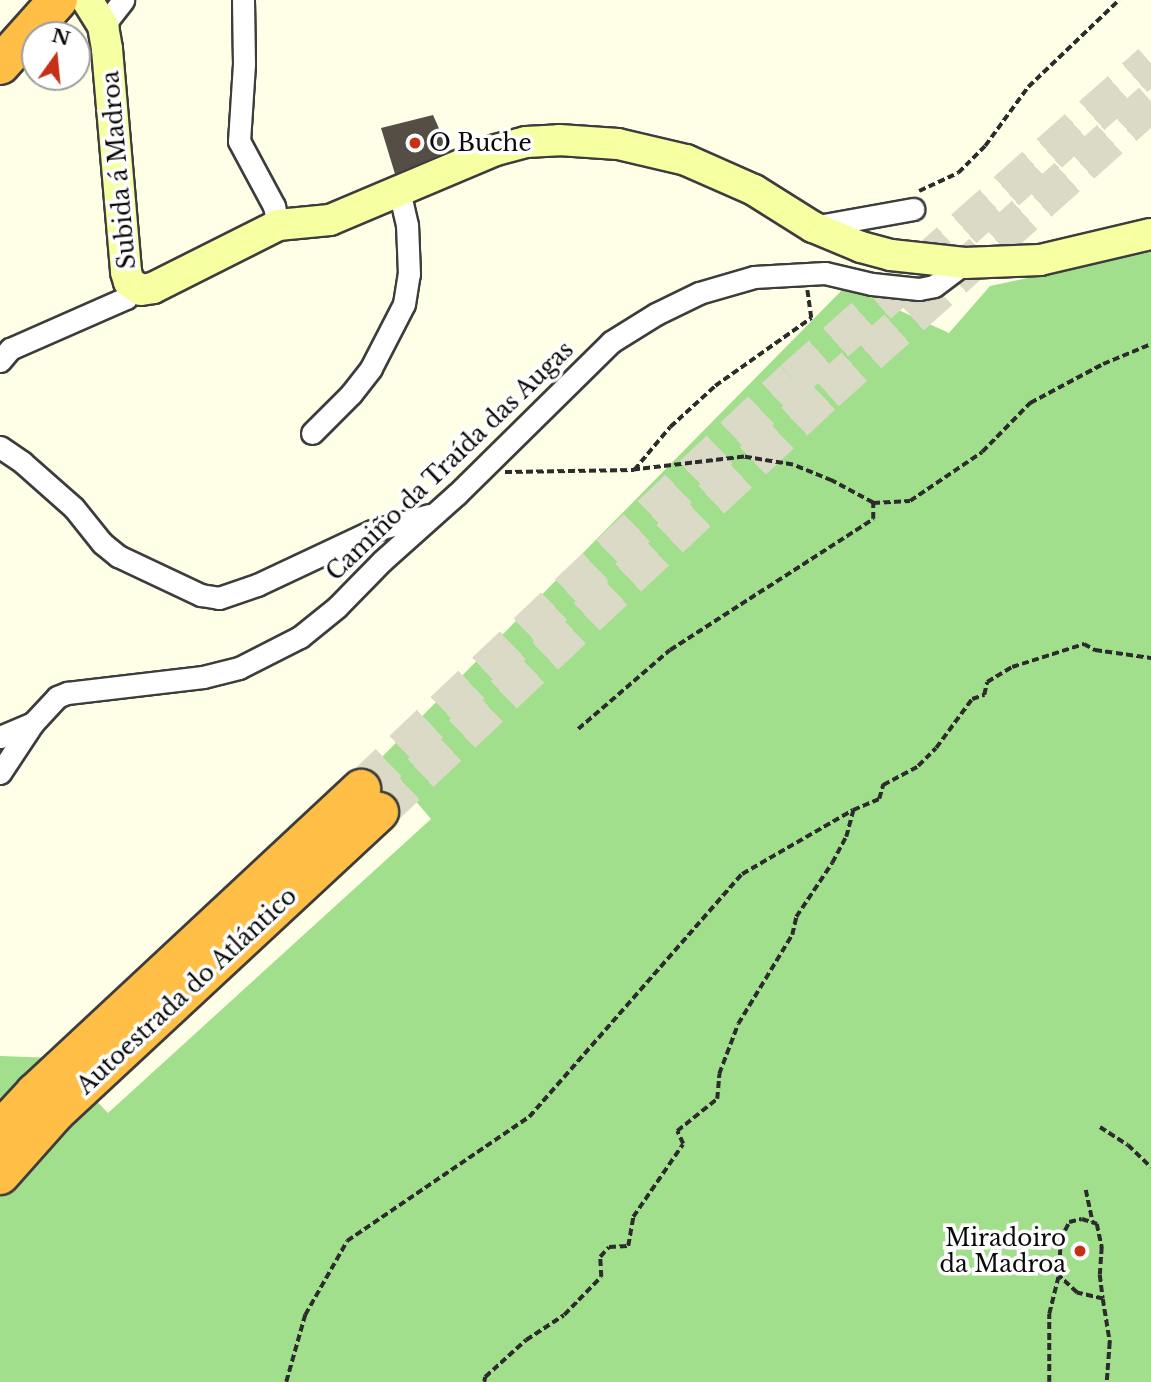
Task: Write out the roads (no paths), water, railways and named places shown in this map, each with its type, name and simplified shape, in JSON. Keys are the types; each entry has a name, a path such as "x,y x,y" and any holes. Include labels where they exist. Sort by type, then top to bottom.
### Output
{"highway":[{"path":"0,65 61,2"},
{"name":"Autoestrada do Atlántico","path":"0,1131 35,1093 370,801 56,1112 0,1175"}],"street":[{"path":"103,26 123,0"},
{"path":"243,0 244,64 239,141 274,206 278,225"},
{"name":"Subida á Madroa","path":"61,2 103,26 126,272 135,286 141,289 153,288 278,225 330,220 506,147 526,142 585,141 655,150 711,169 813,227 861,247 891,255 965,263 1049,259 1151,234"},
{"path":"312,433 351,394 371,368 404,304 409,274 407,225 399,190"},
{"path":"813,227 914,209"},
{"name":"Camiño da Traída das Augas","path":"0,773 48,705 67,693 203,677 239,668 300,637 337,607 587,365 633,326 699,293 737,280 805,272 919,289 934,286 965,263"},
{"path":"1,358 10,349 126,298 135,286"},
{"path":"0,447 22,461 74,508 102,543 118,556 201,595 219,597 257,585 372,531 436,513"},
{"path":"0,737 33,723"}],"tunnel":[{"path":"361,789 793,380 1151,63"},
{"path":"379,812 826,392 1151,102"}],"place":[{"name":"O Buche","path":"415,143"},
{"name":"Miradoiro da Madroa","path":"1080,1251"}]}
